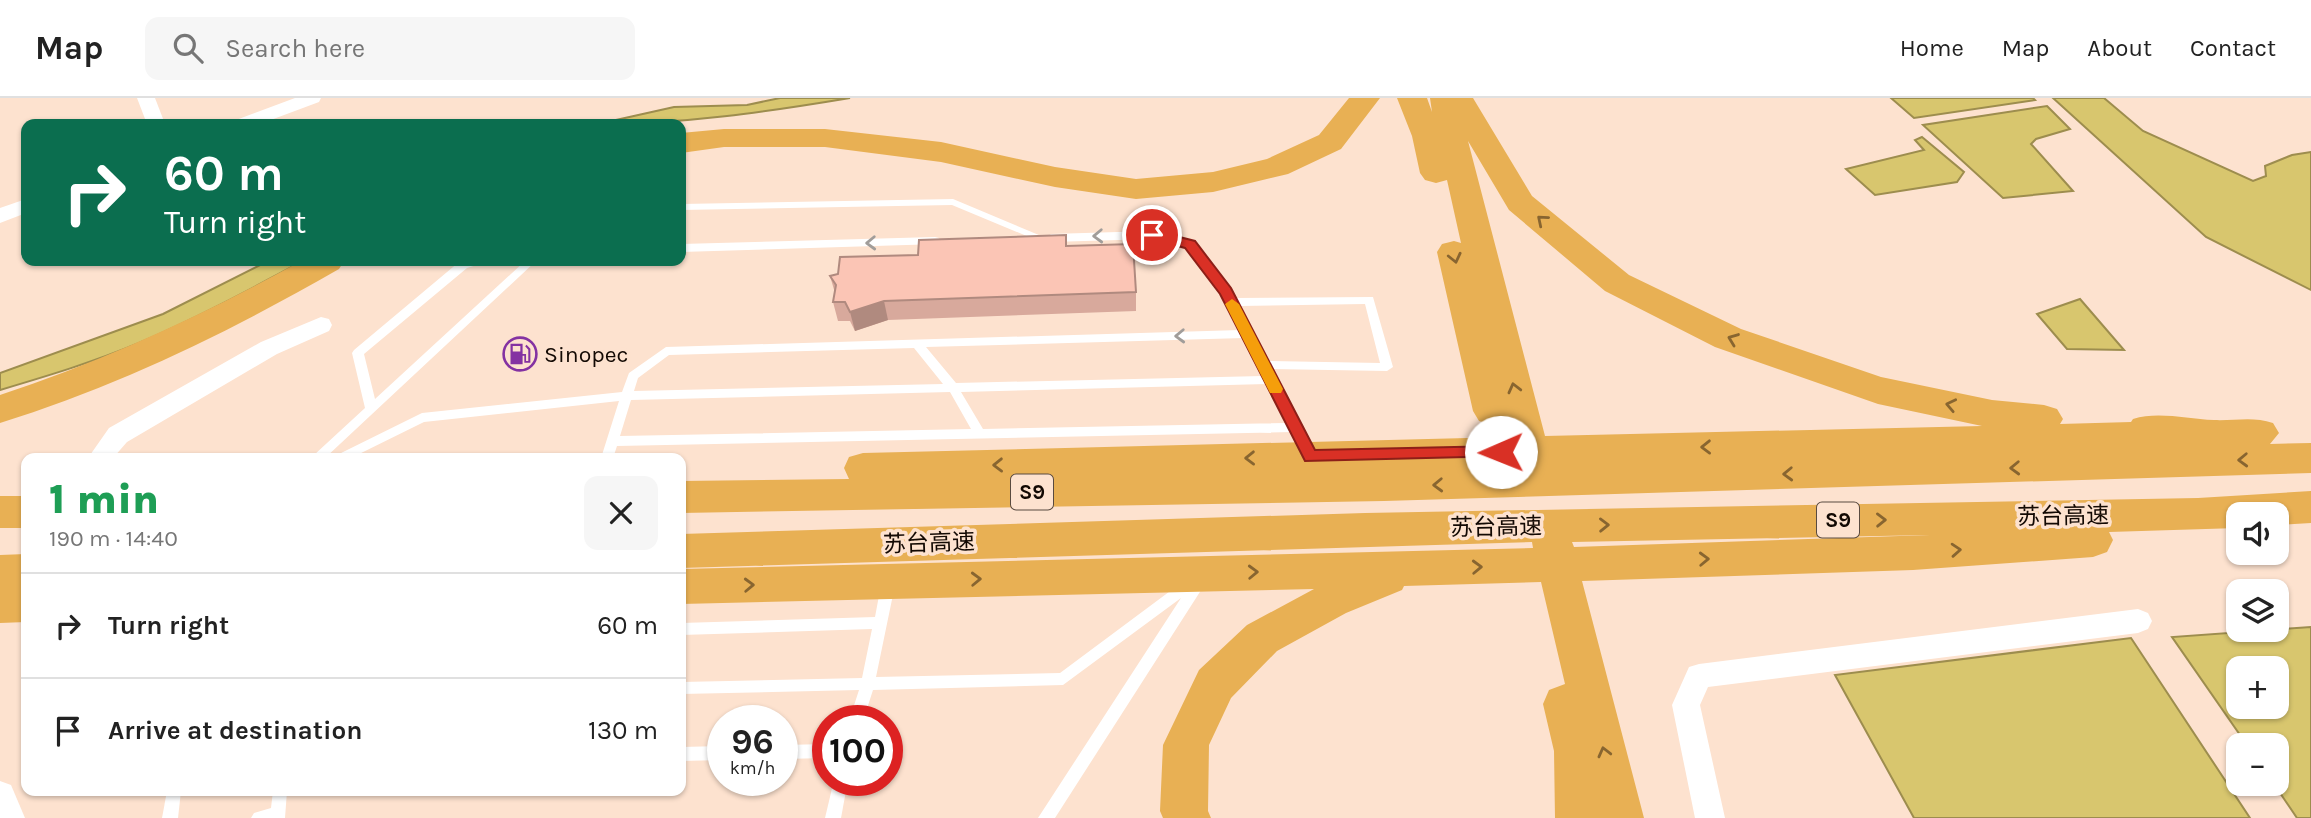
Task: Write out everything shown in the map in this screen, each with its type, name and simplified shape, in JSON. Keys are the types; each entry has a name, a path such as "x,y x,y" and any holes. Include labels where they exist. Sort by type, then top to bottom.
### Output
{"highway":[{"path":"686,142 724,138 825,138 941,152 1055,177 1136,189 1213,183 1277,167 1330,142 1365,98"},
{"path":"1412,98 1427,136 1467,312 1577,751 1579,818"},
{"path":"1445,98 1458,164 1620,818"},
{"path":"1458,98 1520,203 1617,283 1728,338 1878,390 1992,414 2215,435"},
{"path":"0,409 81,382 258,300 318,266"},
{"path":"686,473 1303,442 1388,470 2311,431"},
{"name":"苏台高速","path":"686,497 1388,470 2311,458"},
{"path":"0,490 21,490"},
{"name":"苏台高速","path":"686,551 1364,529 2198,514 2311,507"},
{"path":"0,512 21,512"},
{"path":"2289,525 2311,522"},
{"path":"686,587 1913,553 2226,530"},
{"path":"1187,818 1184,811 1186,745 1214,684 1262,638 1331,600 1409,569"},
{"path":"0,572 21,572"},
{"path":"0,605 21,604"}],"street":[{"path":"146,98 154,119"},
{"path":"256,119 312,98"},
{"path":"0,216 21,208"},
{"path":"104,453 118,435 269,348 321,325"},
{"path":"0,589 21,562"},
{"path":"1710,818 1686,705 1699,676 2138,621"},
{"path":"0,795 10,818"}],"lane":[{"path":"686,207 953,202 1041,238"},
{"path":"612,441 979,433 1303,442 1231,302 1190,244 1152,235 1013,239"},
{"path":"686,248 944,241"},
{"path":"371,409 358,353 462,266"},
{"path":"323,453 526,266"},
{"path":"1231,302 1369,300 1387,367 1264,365"},
{"path":"608,453 633,376 666,351 1248,334"},
{"path":"918,344 953,388 979,433"},
{"path":"351,453 422,418 627,396 1272,380"},
{"path":"686,688 1063,679 1204,573"},
{"path":"1046,818 1204,573"},
{"path":"862,705 869,684 889,582"},
{"path":"686,629 881,623"},
{"path":"686,754 707,753"},
{"path":"170,818 173,796"},
{"path":"259,818 277,816 280,796"},
{"path":"833,818 838,796"}],"shaded area":[{"path":"780,98 850,98 686,120 620,119 674,107 747,105"},
{"path":"1891,98 2033,98 2035,100 1914,118"},
{"path":"2053,98 2104,98 2143,131 2253,181 2266,176 2265,166 2292,155 2311,152 2311,290 2206,237"},
{"path":"2047,106 2070,129 2036,139 2031,144 2073,191 2003,198 1923,125"},
{"path":"1922,137 1964,172 1957,182 1875,195 1846,169 1924,150 1915,140"},
{"path":"258,266 293,266 139,343 88,363 0,390 0,373 163,314"},
{"path":"2080,299 2124,350 2067,349 2037,314"},
{"path":"2311,627 2311,818 2297,818 2282,796 2289,796 2289,733 2239,733 2229,719 2289,719 2289,656 2226,656 2226,715 2172,637 2226,633 2226,642 2289,642 2289,629"},
{"path":"2131,638 2226,782 2226,796 2235,796 2250,818 1914,818 1835,675"}],"building":[{"path":"1066,235 1066,246 1133,244 1136,292 884,301 850,312 845,302 833,302 836,285 830,276 838,274 840,257 918,255 919,240"}],"slow traffic":[{"path":"1232,304 1276,389"}],"place":[{"name":"Sinopec","path":"520,354"}],"route":[{"path":"1152,235 1190,244 1226,292 1311,457 1501,452"}]}
